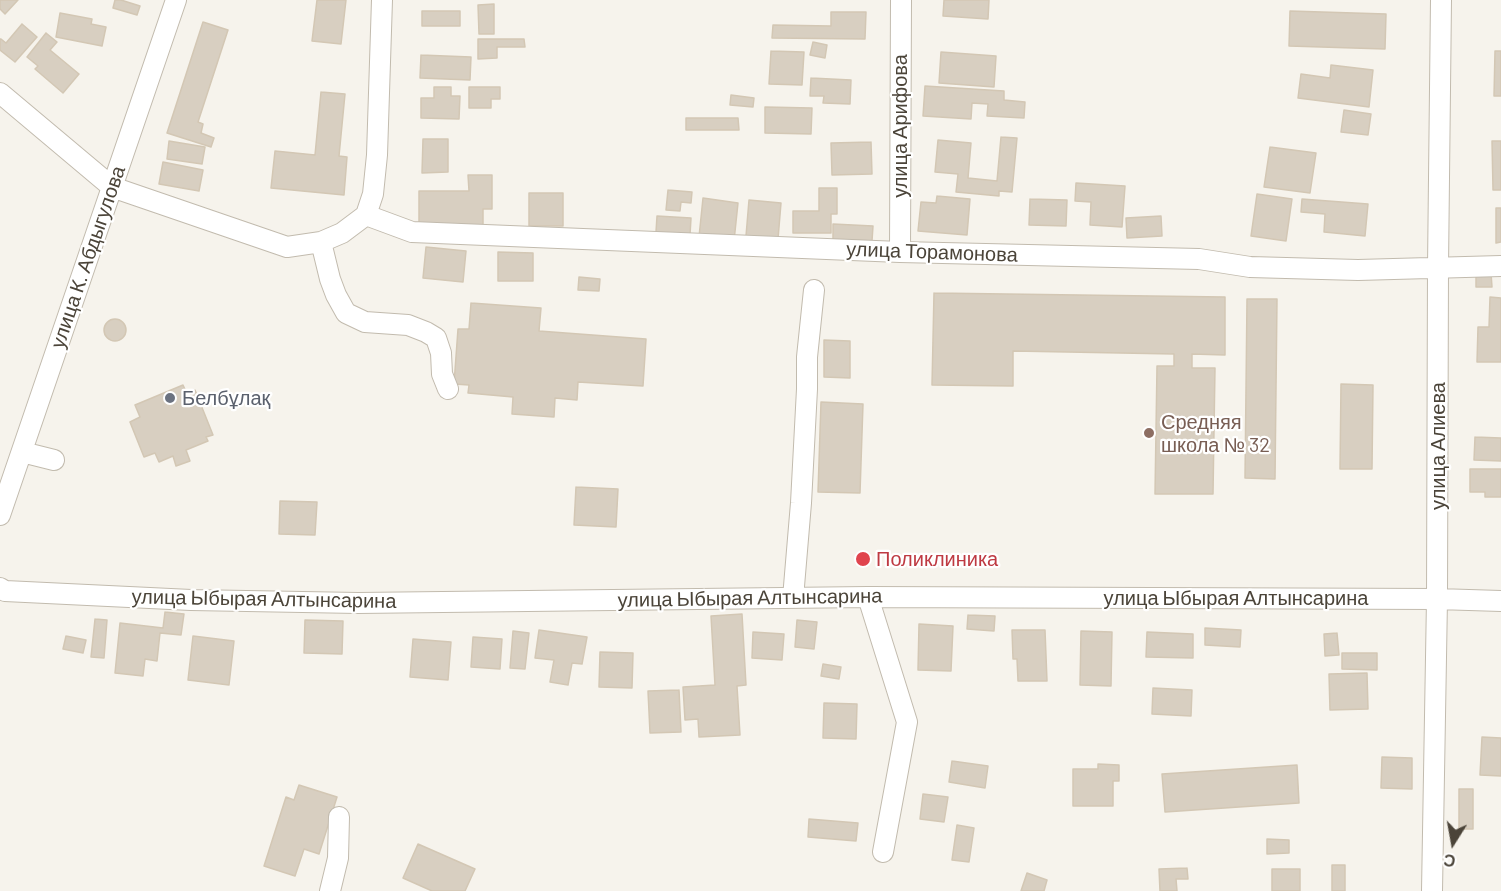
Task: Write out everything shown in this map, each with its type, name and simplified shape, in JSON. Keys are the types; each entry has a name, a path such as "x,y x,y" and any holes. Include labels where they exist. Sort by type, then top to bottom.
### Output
{"street":[{"name":"улица К. Абдыгулова","path":"0,515 176,0"},
{"path":"0,93 112,187 287,247 321,242 342,234 366,214 373,194 377,155 382,0"},
{"name":"улица Арифова","path":"900,252 901,0"},
{"name":"улица Алиева","path":"1432,891 1437,599 1441,0"},
{"name":"улица Торамонова","path":"366,214 412,232 900,252 1199,259 1250,267 1358,270 1501,266"},
{"path":"321,242 330,279 346,313 365,322 408,325 436,338 441,353 442,374 448,390"},
{"path":"793,598 807,389 807,357 814,290"},
{"path":"22,452 54,460"},
{"name":"улица Ыбырая Алтынсарина","path":"0,588 5,591 179,599 358,603 868,597 1501,601"},
{"path":"868,597 907,722 883,852"},
{"path":"330,891 338,858 339,817"}],"building":[{"path":"0,0 18,0 5,14 0,9"},
{"path":"115,0 140,6 137,15 113,8"},
{"path":"317,0 346,0 341,44 312,41"},
{"path":"944,0 989,0 988,19 943,16"},
{"path":"494,4 494,34 479,34 478,5"},
{"path":"422,11 460,11 460,26 422,26"},
{"path":"1290,11 1386,14 1385,49 1289,46"},
{"path":"831,12 866,12 865,39 772,38 773,25 831,26"},
{"path":"60,13 92,19 91,24 106,27 102,46 56,37"},
{"path":"203,22 228,30 198,122 203,124 201,133 214,138 211,147 167,133"},
{"path":"22,24 37,37 15,62 0,50 0,39 6,43"},
{"path":"46,33 57,42 50,50 79,74 63,93 35,69 38,66 27,57"},
{"path":"478,39 524,39 525,47 497,47 497,58 478,59"},
{"path":"813,42 827,45 825,58 810,55"},
{"path":"771,51 804,52 802,85 769,84"},
{"path":"1495,51 1501,51 1501,96 1494,96"},
{"path":"941,52 996,56 994,87 939,83"},
{"path":"421,55 471,57 470,80 420,78"},
{"path":"1331,65 1373,70 1369,107 1298,98 1301,74 1330,78"},
{"path":"811,78 851,80 850,104 823,103 824,96 810,96"},
{"path":"925,86 1004,91 1004,100 1025,102 1024,118 987,116 988,104 972,103 971,119 923,116"},
{"path":"434,87 451,87 451,96 460,96 459,119 421,118 421,98 434,98"},
{"path":"469,87 500,87 500,99 491,99 491,108 469,108"},
{"path":"321,92 345,94 339,156 347,157 344,195 271,188 275,151 315,155"},
{"path":"731,95 754,98 753,107 730,105"},
{"path":"765,107 812,108 811,134 765,133"},
{"path":"1344,110 1371,114 1368,135 1341,132"},
{"path":"686,118 738,118 739,130 686,130"},
{"path":"1001,137 1017,138 1012,192 999,191 999,196 956,192 958,174 935,172 938,140 971,143 968,178 997,181"},
{"path":"423,139 448,139 448,172 422,173"},
{"path":"169,141 205,147 202,164 167,159"},
{"path":"1492,141 1501,141 1501,190 1493,190"},
{"path":"871,142 872,174 832,175 831,143"},
{"path":"1270,147 1316,153 1310,193 1264,187"},
{"path":"163,162 203,170 199,191 159,184"},
{"path":"468,175 492,175 492,209 483,209 483,228 419,228 419,191 469,191"},
{"path":"1076,183 1125,186 1122,227 1090,225 1091,202 1075,201"},
{"path":"819,188 837,188 837,214 831,214 831,233 793,233 793,211 819,211"},
{"path":"668,190 692,192 691,203 681,202 680,211 666,210"},
{"path":"529,193 563,193 563,226 529,226"},
{"path":"1257,194 1292,199 1286,241 1251,236"},
{"path":"937,196 970,199 967,235 918,231 921,202 936,203"},
{"path":"703,198 738,203 734,241 699,237"},
{"path":"1030,199 1067,200 1066,226 1029,225"},
{"path":"1302,199 1368,204 1365,236 1324,232 1325,214 1301,212"},
{"path":"749,200 781,203 778,239 746,236"},
{"path":"1496,208 1501,208 1501,242 1496,243"},
{"path":"657,216 691,218 690,235 656,232"},
{"path":"1161,216 1162,236 1127,238 1126,218"},
{"path":"833,224 873,226 872,241 833,239"},
{"path":"426,247 466,251 463,282 423,278"},
{"path":"498,252 533,253 533,281 498,281"},
{"path":"1476,273 1491,273 1492,287 1476,287"},
{"path":"579,277 600,279 599,291 578,290"},
{"path":"934,293 1225,297 1225,355 1192,354 1192,368 1215,368 1213,494 1155,494 1157,366 1174,366 1174,354 1013,351 1013,386 932,385"},
{"path":"1490,297 1501,298 1501,362 1477,362 1478,327 1489,327"},
{"path":"1247,299 1277,299 1275,479 1245,478"},
{"path":"471,303 541,308 539,331 646,339 643,386 578,382 577,400 555,398 554,417 512,414 513,397 468,393 469,385 454,384 458,329 469,329"},
{"path":"115,319 123,322 126,330 123,338 115,341 107,338 104,330 107,322"},
{"path":"824,340 850,341 850,378 824,377"},
{"path":"1341,384 1373,385 1372,469 1340,469"},
{"name":"Белбұлақ","path":"183,385 187,394 195,390 213,435 206,437 208,441 186,450 190,461 176,466 173,456 159,462 155,453 144,457 130,422 140,417 135,405"},
{"path":"821,402 863,404 860,493 818,492"},
{"path":"1475,437 1501,438 1501,461 1474,460"},
{"path":"1470,469 1501,469 1501,497 1485,497 1485,492 1470,492"},
{"path":"576,487 618,489 616,527 574,525"},
{"path":"280,501 317,502 315,535 279,534"},
{"path":"165,612 184,614 181,635 160,633 157,661 145,659 143,676 115,673 120,623 163,628"},
{"path":"742,614 746,685 737,686 740,735 699,737 698,719 685,720 683,687 715,685 711,616"},
{"path":"968,615 995,616 994,631 967,629"},
{"path":"95,619 107,620 104,658 91,657"},
{"path":"305,620 343,621 342,654 304,653"},
{"path":"797,620 817,622 814,649 795,647"},
{"path":"919,624 953,626 951,671 918,670"},
{"path":"1205,628 1241,630 1240,647 1205,645"},
{"path":"539,630 587,637 582,664 572,663 568,685 550,682 554,660 535,658"},
{"path":"1012,630 1045,630 1047,681 1018,681 1017,659 1013,659"},
{"path":"513,631 529,633 525,669 510,668"},
{"path":"1081,631 1112,632 1111,686 1080,685"},
{"path":"753,632 784,634 782,660 752,658"},
{"path":"1147,632 1193,634 1193,658 1146,657"},
{"path":"1337,633 1339,655 1325,656 1324,634"},
{"path":"66,636 86,640 83,653 63,649"},
{"path":"193,636 234,641 229,685 188,680"},
{"path":"473,637 502,639 500,669 471,667"},
{"path":"413,639 451,642 448,680 410,677"},
{"path":"600,652 633,653 632,688 599,687"},
{"path":"1342,653 1377,653 1377,670 1342,669"},
{"path":"823,664 841,667 839,679 821,676"},
{"path":"1367,673 1368,709 1330,710 1329,674"},
{"path":"1153,688 1192,690 1191,716 1152,714"},
{"path":"679,690 681,732 650,733 648,691"},
{"path":"824,703 857,704 856,739 823,738"},
{"path":"1482,737 1501,738 1501,776 1480,775"},
{"path":"1382,757 1412,758 1412,789 1381,788"},
{"path":"952,761 988,766 985,788 949,782"},
{"path":"1098,764 1119,765 1119,781 1113,781 1113,806 1073,806 1073,769 1098,769"},
{"path":"1297,765 1299,803 1165,812 1162,774"},
{"path":"299,785 337,797 319,854 304,849 295,876 264,866 286,797 294,800"},
{"path":"1459,789 1473,789 1473,829 1459,829"},
{"path":"923,794 948,797 944,822 920,819"},
{"path":"809,819 858,823 856,841 808,837"},
{"path":"957,825 974,828 969,862 952,860"},
{"path":"1267,839 1289,840 1289,853 1267,854"},
{"path":"418,844 475,869 465,891 432,891 403,878"},
{"path":"1332,865 1345,865 1345,891 1332,891"},
{"path":"1187,868 1188,879 1176,879 1177,891 1160,891 1159,869"},
{"path":"1272,869 1300,869 1300,891 1272,891"},
{"path":"1027,873 1047,880 1044,891 1021,891"}],"place":[{"name":"Белбұлақ","path":"170,398"},
{"name":"Средняя школа № 32","path":"1149,433"},
{"name":"Поликлиника","path":"863,559"}]}
